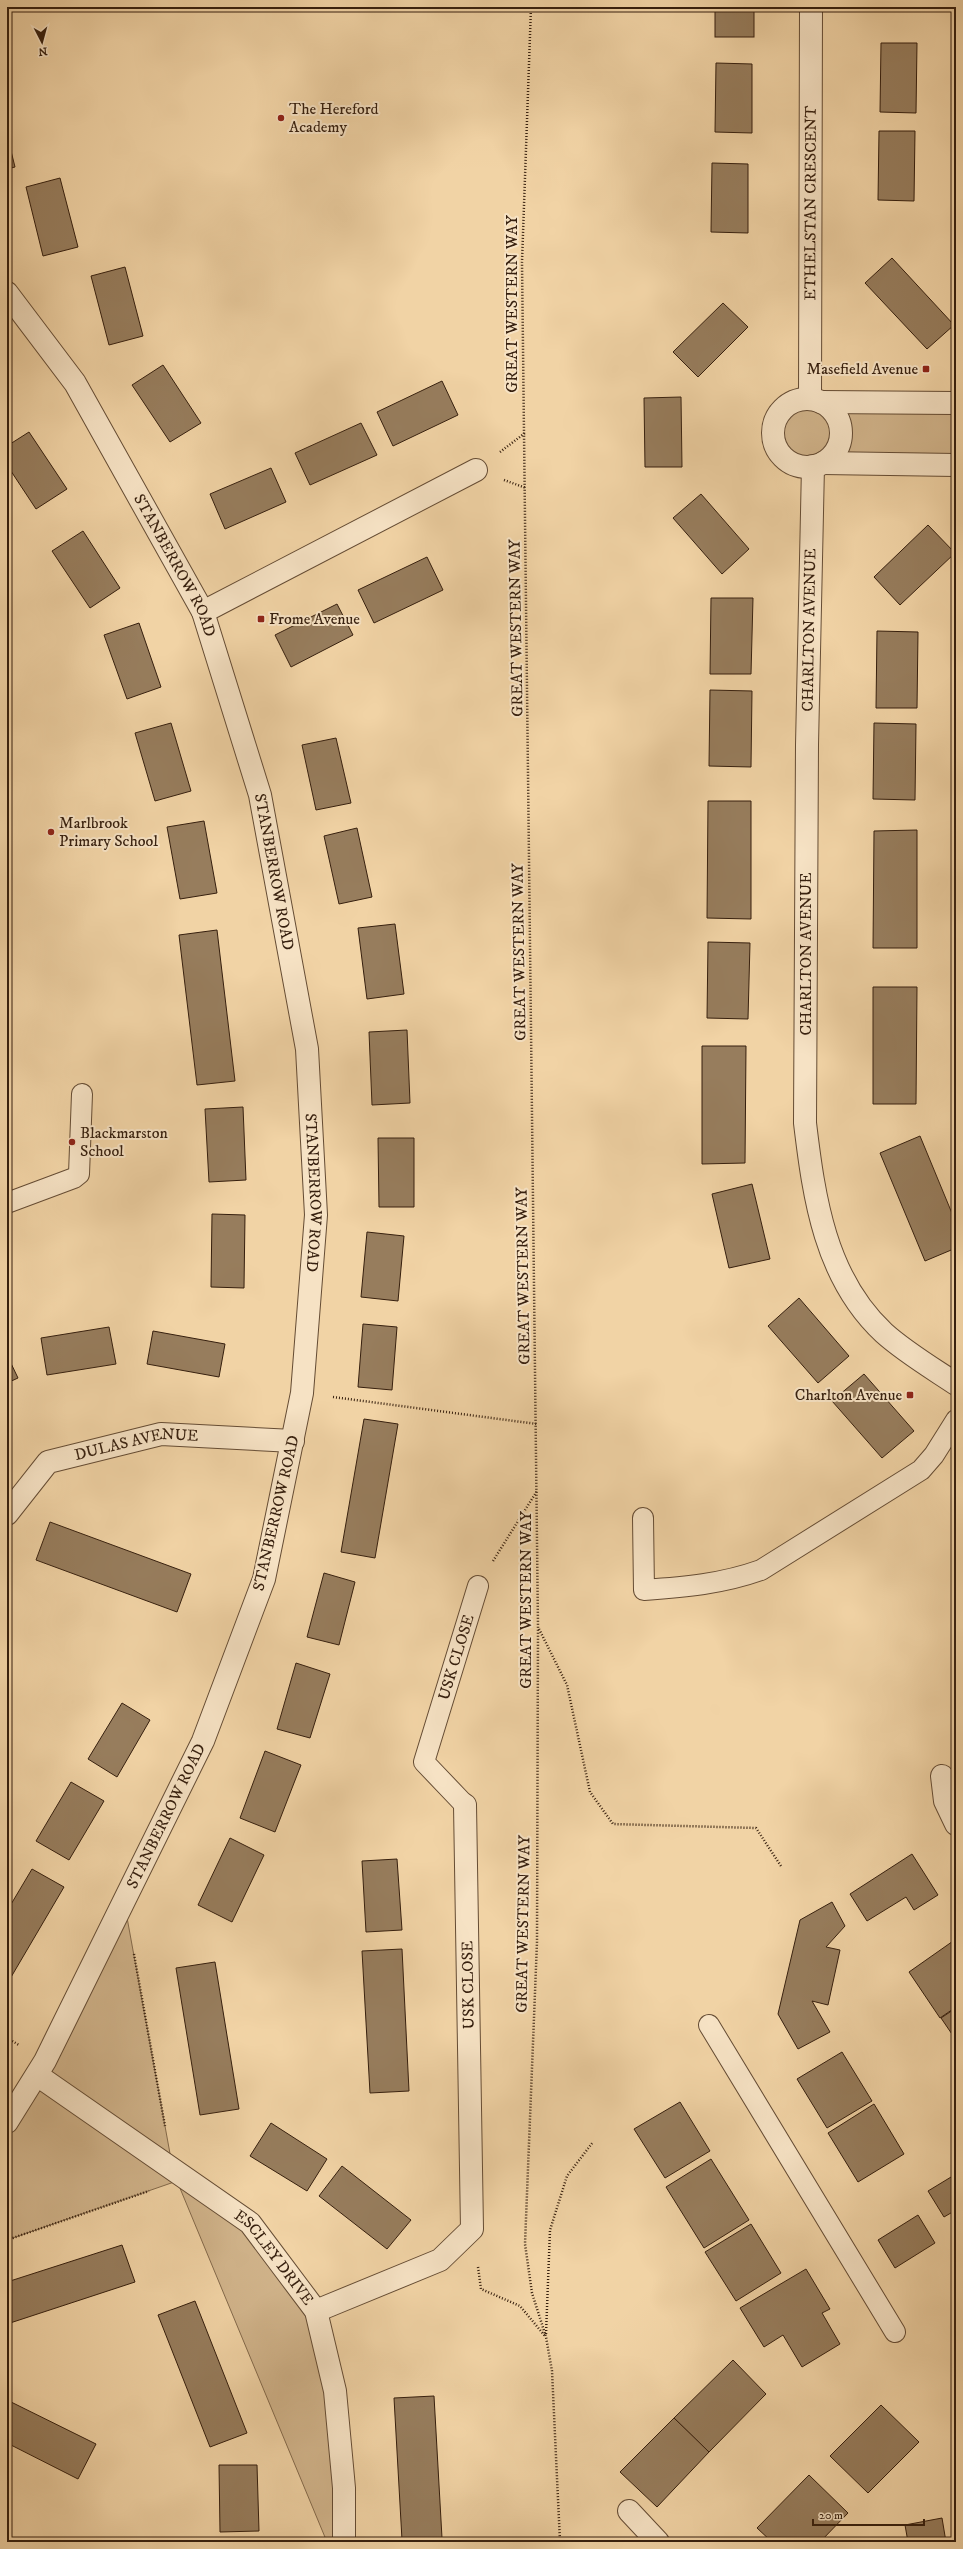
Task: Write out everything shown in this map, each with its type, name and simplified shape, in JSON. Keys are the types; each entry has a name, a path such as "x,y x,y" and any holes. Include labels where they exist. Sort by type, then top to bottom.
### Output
{"street":[{"name":"ETHELSTAN CRESCENT","path":"811,7 815,400"},
{"name":"STANBERROW ROAD","path":"7,293 75,383 203,612 260,795 307,1049 316,1215 302,1393 264,1579 203,1741 37,2075 7,2122"},
{"path":"956,403 799,399 788,404 780,412 773,429 774,441 780,454 789,462 801,466 818,464 956,464"},
{"path":"815,400 832,410 838,419 841,433 839,445 833,455 818,464"},
{"name":"CHARLTON AVENUE","path":"818,464 807,753 805,1124 811,1174 821,1225 832,1258 852,1295 884,1332 956,1384"},
{"path":"203,612 476,470"},
{"name":"DULAS AVENUE","path":"7,1514 48,1462 161,1434 293,1441"},
{"path":"942,1776 945,1801 956,1824"},
{"name":"USK CLOSE","path":"465,1805 472,2229"},
{"name":"ESCLEY DRIVE","path":"37,2075 250,2223 316,2311 335,2391 344,2488 344,2542"},
{"path":"316,2311 440,2260 472,2229"},
{"path":"630,2511 658,2542"}],"lane":[{"path":"7,1203 74,1178 79,1174 82,1094"},
{"path":"643,1518 644,1590 701,1585 733,1580 761,1570 921,1470 934,1455 956,1420"},
{"name":"USK CLOSE","path":"465,1805 424,1762 478,1586"},
{"path":"709,2025 895,2332"}],"path":[{"name":"GREAT WESTERN WAY","path":"531,7 522,262 538,1491 538,1628 537,1942 525,2244 532,2293 546,2337 552,2371 560,2542"},
{"path":"302,1393 537,1424"},
{"path":"478,1586 538,1491"},
{"path":"538,1628 567,1685 590,1792 613,1824 756,1828 781,1866"},
{"path":"7,2240 179,2174 133,1947"},
{"path":"546,2337 550,2230 567,2176 593,2142"},
{"path":"472,2229 481,2289 520,2306 546,2337"}],"shaded area":[{"path":"799,399 956,401 956,467 813,466 780,454 776,418"},
{"path":"124,1901 173,2170 250,2223 316,2311 344,2542 327,2542 177,2181 7,2240 7,2122"}],"building":[{"path":"715,7 754,7 754,37 715,37"},
{"path":"878,7 919,7 919,10 878,9"},
{"path":"881,43 917,43 916,113 880,112"},
{"path":"716,63 752,64 752,133 715,132"},
{"path":"879,131 915,131 914,201 878,200"},
{"path":"7,135 15,167 7,169"},
{"path":"712,163 748,164 748,233 711,232"},
{"path":"60,178 78,247 43,256 26,187"},
{"path":"892,258 954,325 927,349 865,283"},
{"path":"125,267 143,336 109,345 91,276"},
{"path":"723,303 748,327 698,377 673,352"},
{"path":"163,365 201,423 170,442 132,385"},
{"path":"442,381 458,415 393,446 377,412"},
{"path":"681,397 682,467 645,467 644,398"},
{"path":"361,423 377,455 310,485 295,453"},
{"path":"29,432 67,489 36,509 7,465 7,446"},
{"path":"271,468 286,502 225,529 210,494"},
{"path":"701,494 749,549 722,574 673,518"},
{"path":"928,525 955,553 900,605 874,577"},
{"path":"83,531 120,588 90,608 52,551"},
{"path":"427,557 443,590 374,623 358,590"},
{"path":"711,598 753,598 751,674 710,674"},
{"path":"337,604 353,635 291,667 275,635"},
{"path":"139,623 161,687 127,699 104,635"},
{"path":"877,631 918,632 917,708 876,708"},
{"path":"710,690 752,691 751,767 709,766"},
{"path":"171,723 191,791 155,801 135,733"},
{"path":"874,723 916,724 915,800 873,799"},
{"path":"336,738 351,803 316,810 302,745"},
{"path":"708,801 751,801 751,919 707,918"},
{"path":"204,821 217,893 180,899 167,827"},
{"path":"357,828 372,897 339,904 324,836"},
{"path":"917,830 917,948 873,948 874,831"},
{"path":"395,924 404,994 367,999 358,928"},
{"path":"217,930 235,1081 197,1085 179,935"},
{"path":"708,942 750,943 748,1019 707,1018"},
{"path":"873,987 917,987 916,1104 873,1104"},
{"path":"407,1030 410,1103 372,1105 369,1032"},
{"path":"702,1046 746,1046 745,1163 702,1164"},
{"path":"243,1107 246,1180 209,1182 205,1109"},
{"path":"920,1136 956,1223 956,1248 925,1261 880,1153"},
{"path":"378,1138 414,1138 414,1207 379,1207"},
{"path":"752,1184 770,1259 729,1268 712,1194"},
{"path":"212,1214 245,1215 244,1288 211,1287"},
{"path":"367,1232 404,1236 398,1301 361,1297"},
{"path":"799,1298 849,1356 818,1383 768,1326"},
{"path":"363,1324 397,1327 392,1390 358,1387"},
{"path":"109,1327 116,1364 47,1375 41,1338"},
{"path":"153,1331 225,1344 219,1377 147,1364"},
{"path":"7,1355 18,1378 7,1383"},
{"path":"864,1374 914,1431 882,1458 832,1401"},
{"path":"364,1419 398,1424 375,1558 341,1552"},
{"path":"50,1522 191,1574 177,1612 36,1560"},
{"path":"324,1573 355,1582 339,1645 307,1637"},
{"path":"296,1663 330,1674 310,1738 277,1729"},
{"path":"122,1703 150,1720 117,1777 88,1759"},
{"path":"265,1751 301,1765 275,1832 240,1818"},
{"path":"71,1782 104,1801 69,1860 36,1841"},
{"path":"230,1838 264,1855 232,1922 198,1905"},
{"path":"912,1854 938,1895 914,1910 906,1897 867,1921 850,1894"},
{"path":"397,1859 402,1930 366,1932 362,1861"},
{"path":"32,1869 64,1887 7,1984 7,1911"},
{"path":"832,1902 845,1926 826,1947 840,1950 828,2005 812,2001 830,2032 798,2049 778,2014 800,1920"},
{"path":"956,1939 956,2007 940,2018 909,1972"},
{"path":"402,1949 409,2091 370,2093 362,1951"},
{"path":"215,1962 239,2109 200,2115 176,1968"},
{"path":"956,2008 956,2040 941,2018"},
{"path":"842,2052 872,2101 827,2128 797,2079"},
{"path":"680,2102 710,2151 665,2178 634,2129"},
{"path":"874,2104 904,2154 858,2182 828,2133"},
{"path":"271,2123 327,2159 307,2191 250,2156"},
{"path":"711,2159 749,2220 704,2248 666,2187"},
{"path":"342,2166 411,2220 387,2249 319,2196"},
{"path":"956,2174 956,2210 944,2217 928,2191"},
{"path":"918,2215 935,2243 895,2268 878,2240"},
{"path":"751,2224 781,2273 736,2301 705,2252"},
{"path":"122,2245 135,2282 7,2324 7,2282"},
{"path":"806,2269 830,2309 822,2313 840,2344 802,2367 783,2335 764,2347 740,2308"},
{"path":"195,2301 247,2433 210,2447 158,2315"},
{"path":"733,2360 766,2394 709,2452 674,2418"},
{"path":"434,2396 442,2538 402,2540 394,2398"},
{"path":"7,2400 96,2444 78,2479 7,2443"},
{"path":"881,2405 919,2442 868,2493 830,2456"},
{"path":"674,2418 709,2452 657,2507 620,2472"},
{"path":"219,2465 257,2465 259,2531 220,2532"},
{"path":"809,2475 848,2513 820,2542 772,2542 757,2528"},
{"path":"942,2518 946,2542 908,2542 905,2525"}],"place":[{"name":"The Hereford Academy","path":"281,118"},
{"name":"Masefield Avenue","path":"926,369"},
{"name":"Frome Avenue","path":"261,619"},
{"name":"Marlbrook Primary School","path":"51,832"},
{"name":"Blackmarston School","path":"72,1142"},
{"name":"Charlton Avenue","path":"910,1395"}]}
